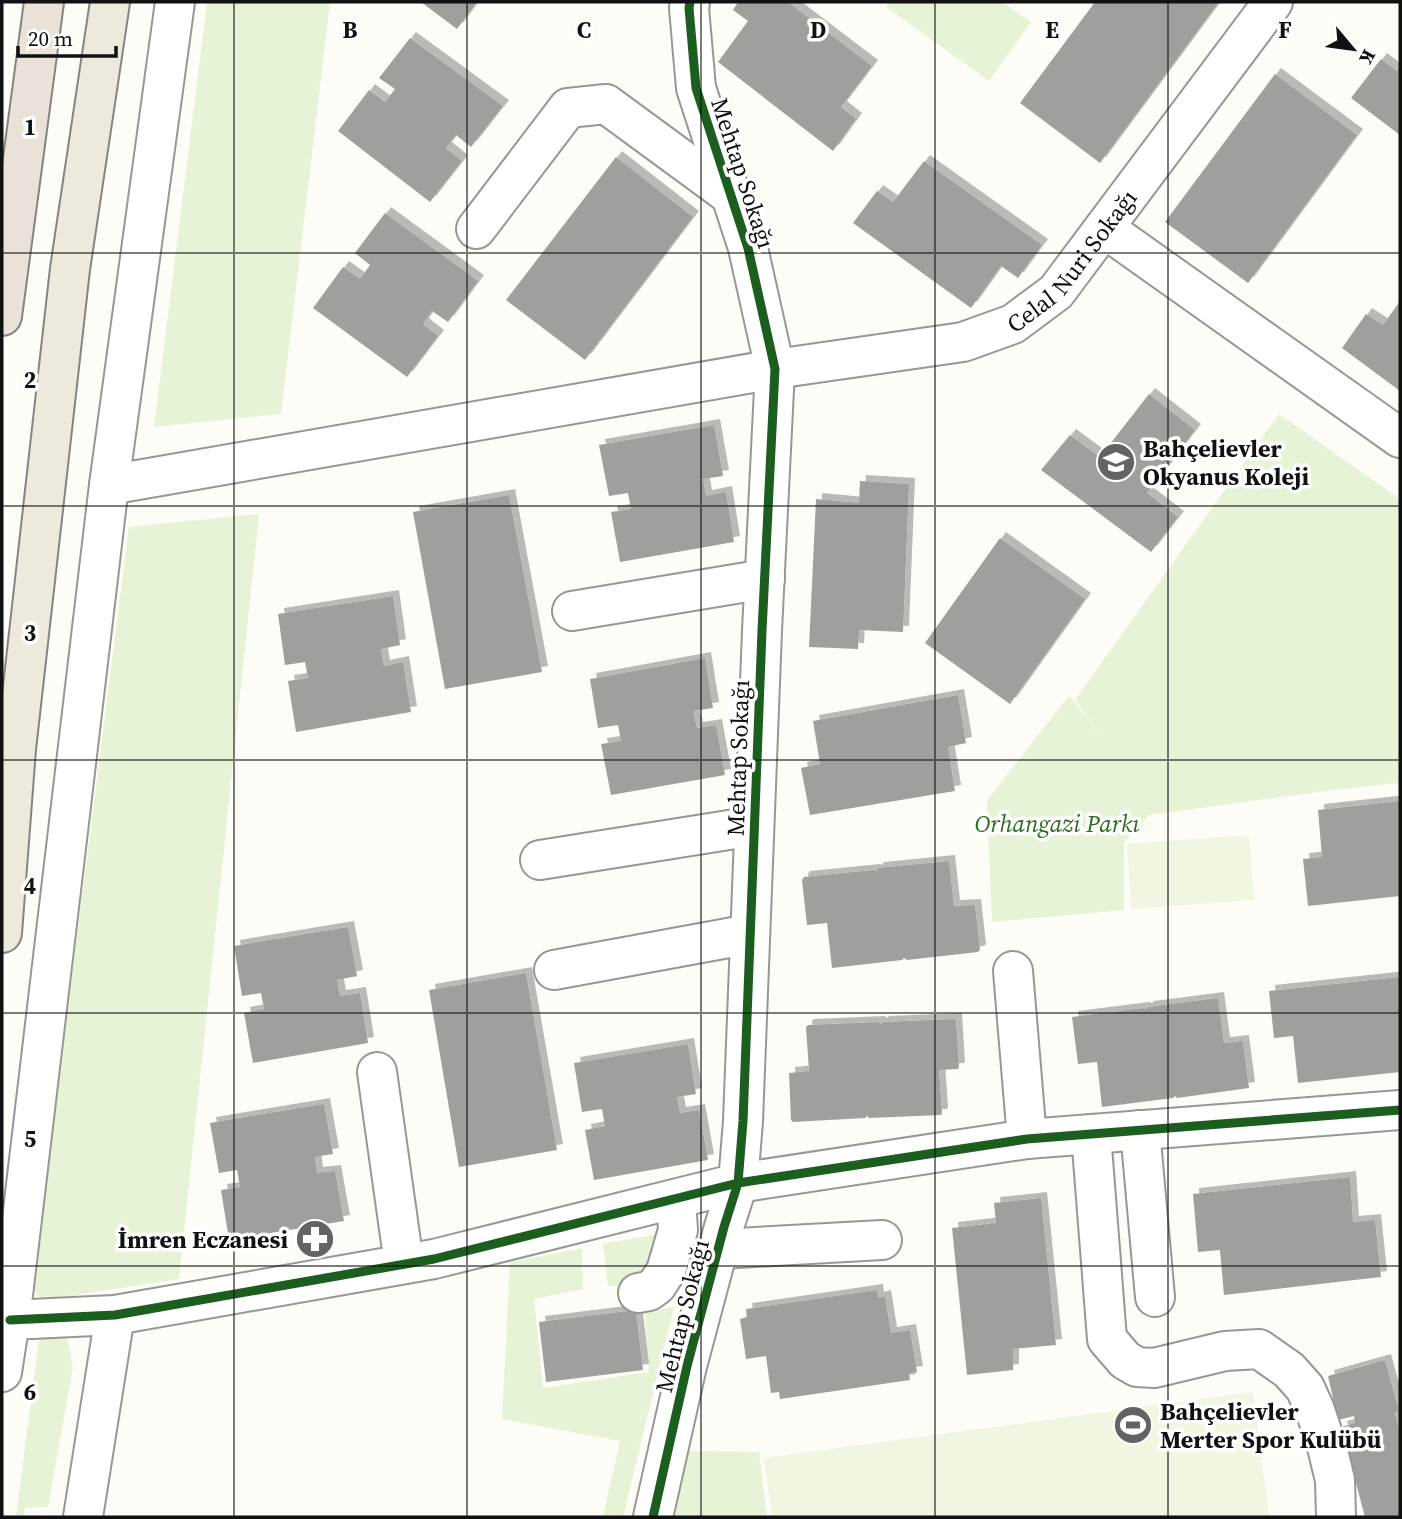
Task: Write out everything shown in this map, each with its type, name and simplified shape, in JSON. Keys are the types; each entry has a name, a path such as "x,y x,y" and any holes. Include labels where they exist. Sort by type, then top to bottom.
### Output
{"highway":[{"path":"2,316 44,11"}],"main road":[{"path":"2,933 16,749 68,283 110,2"}],"street":[{"path":"2,1372 109,485 175,2"},
{"name":"Mehtap Sokağı","path":"653,1517 687,1366 738,1183 743,1121 775,369 748,248 696,88 690,2"},
{"name":"Celal Nuri Sokağı","path":"109,485 775,369 963,342 1013,324 1056,292 1273,2"},
{"path":"476,229 568,108 606,104 730,194"},
{"path":"1104,228 1400,438"},
{"path":"572,611 765,579"},
{"path":"540,860 754,826"},
{"path":"554,970 750,934"},
{"path":"1013,971 1027,1139"},
{"path":"377,1072 404,1264"},
{"path":"10,1320 115,1315 434,1259 738,1183 1027,1139 1400,1110"},
{"path":"1140,1130 1155,1297"},
{"path":"1091,1135 1107,1339 1125,1360 1137,1367 1154,1368 1225,1351 1259,1349 1289,1370 1305,1388 1327,1447 1335,1480 1336,1517"},
{"path":"638,1293 649,1292 666,1271 678,1230 676,1199"},
{"path":"719,1249 881,1240"},
{"path":"83,1517 115,1315"}],"green space":[{"path":"207,2 330,2 281,414 154,427"},
{"path":"890,2 1002,2 1031,22 989,81 886,7"},
{"name":"Orhangazi Parkı","path":"1279,414 1400,499 1400,783 1149,815 1124,843 1124,910 992,922 987,800 1069,696 1098,731 1075,700"},
{"path":"259,514 179,1279 43,1300 32,1290 129,527"},
{"path":"1249,835 1254,900 1131,909 1127,844"},
{"path":"663,1233 640,1283 608,1286 603,1244"},
{"path":"582,1248 583,1289 534,1299 543,1388 649,1372 645,1312 674,1307 623,1517 603,1517 620,1441 502,1419 510,1262"},
{"path":"66,1331 73,1367 48,1507 25,1508 23,1517 16,1517 40,1332"},
{"name":"Bahçelievler Merter Spor Kulübü","path":"1253,1392 1269,1517 772,1517 764,1458"},
{"path":"686,1451 759,1452 767,1517 670,1517"}],"building":[{"path":"421,2 477,2 457,29"},
{"path":"738,2 788,2 872,66 841,107 856,119 833,151 718,62 748,21 733,10"},
{"path":"1095,2 1219,2 1100,163 1020,103"},
{"path":"410,38 503,106 471,147 456,135 446,148 462,161 430,202 338,131 369,90 385,102 395,89 379,78"},
{"path":"1381,59 1397,71 1400,67 1400,135 1351,98"},
{"path":"1275,74 1357,135 1248,283 1165,222"},
{"path":"616,157 693,217 585,360 506,300"},
{"path":"924,161 1042,245 1018,278 1001,266 971,308 853,223 877,191 893,202"},
{"path":"385,213 478,281 448,322 432,311 423,324 438,336 407,377 313,308 343,267 360,279 370,265 355,253"},
{"path":"1400,301 1400,391 1342,348 1366,314 1383,325"},
{"path":"1149,394 1195,430 1147,493 1178,517 1151,552 1041,470 1070,435 1100,457"},
{"path":"714,425 723,476 703,479 706,496 726,492 734,542 620,562 611,512 631,509 628,493 609,496 599,445"},
{"path":"860,481 909,484 903,632 859,630 858,649 809,647 816,499 859,503"},
{"path":"509,495 542,672 445,689 413,512"},
{"path":"1000,538 1085,599 1010,704 925,643"},
{"path":"393,596 400,645 381,649 384,666 403,662 411,712 296,732 288,681 308,678 305,662 285,665 278,614"},
{"path":"705,658 713,708 693,711 697,728 716,725 725,775 611,795 601,744 621,741 618,725 598,728 590,679"},
{"path":"958,695 966,743 948,747 955,791 810,815 801,768 820,764 813,721"},
{"path":"1400,801 1400,896 1308,906 1303,859 1322,857 1318,810"},
{"path":"949,861 954,906 975,905 980,950 978,952 832,968 827,923 807,925 802,880 804,877"},
{"path":"348,927 357,976 337,980 340,996 360,993 368,1043 253,1063 244,1013 264,1009 261,993 242,996 234,946"},
{"path":"526,973 557,1150 459,1167 429,990"},
{"path":"1400,977 1400,1072 1298,1083 1293,1036 1274,1038 1269,991"},
{"path":"1218,998 1224,1043 1243,1041 1249,1088 1102,1107 1097,1062 1078,1064 1072,1017"},
{"path":"955,1019 959,1067 939,1070 941,1115 791,1120 789,1073 809,1071 808,1025"},
{"path":"688,1044 696,1094 677,1097 680,1113 699,1110 708,1160 594,1180 585,1130 605,1126 602,1109 582,1112 574,1063"},
{"path":"324,1104 333,1154 315,1157 317,1173 335,1171 344,1221 229,1240 221,1190 240,1187 237,1170 219,1173 210,1123"},
{"path":"1350,1177 1353,1222 1375,1220 1381,1277 1224,1295 1220,1250 1198,1252 1193,1194"},
{"path":"1041,1198 1056,1345 1013,1349 1013,1370 967,1375 952,1228 996,1223 994,1203"},
{"path":"877,1290 878,1298 885,1296 891,1333 910,1330 917,1372 909,1373 910,1380 780,1399 779,1392 771,1393 766,1356 746,1359 740,1319 747,1317 746,1309"},
{"path":"636,1310 643,1370 546,1382 539,1322"},
{"path":"1385,1360 1399,1411 1395,1412 1400,1436 1400,1517 1365,1517 1341,1427 1355,1423 1354,1416 1338,1420 1328,1376"}],"cycle path":[{"path":"653,1517 687,1366 738,1183 743,1121 775,369 748,248 696,88 690,2"},
{"path":"10,1320 115,1315 434,1259 738,1183 1027,1139 1400,1110"}],"place":[{"name":"Bahçelievler Okyanus Koleji","path":"1116,462"},
{"name":"İmren Eczanesi","path":"315,1239"},
{"name":"Bahçelievler Merter Spor Kulübü","path":"1133,1425"}]}
